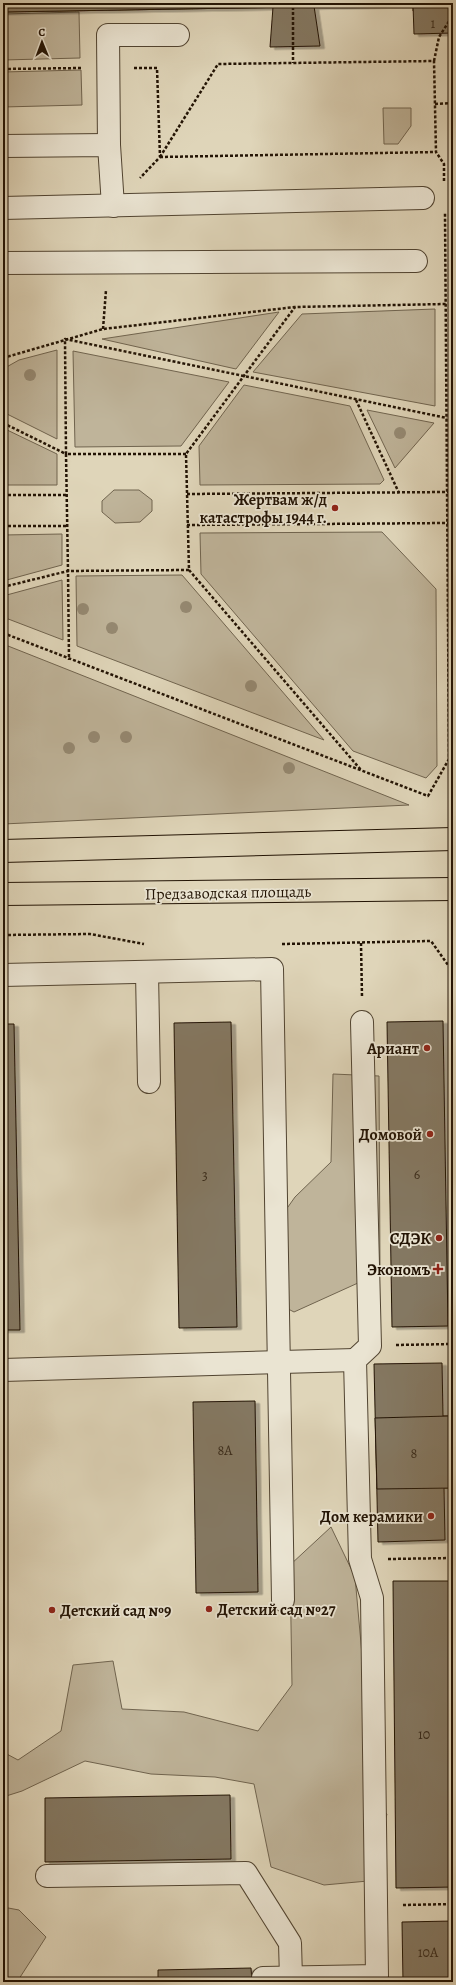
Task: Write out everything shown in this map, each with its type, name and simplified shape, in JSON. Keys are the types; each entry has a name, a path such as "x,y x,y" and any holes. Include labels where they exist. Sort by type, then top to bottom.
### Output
{"main road":[{"path":"3,851 429,841 453,839"},
{"name":"Предзаводская площадь","path":"3,894 453,889"}],"lane":[{"path":"113,206 109,145 108,35 178,35"},
{"path":"3,146 109,145"},
{"path":"3,208 423,198"},
{"path":"3,264 416,261"},
{"path":"3,975 272,969 283,1600"},
{"path":"147,972 149,1082"},
{"path":"263,1982 263,1978 377,1979 372,1598 360,1559 362,1353 362,1022"},
{"path":"3,1370 279,1362 362,1353"},
{"path":"46,1876 246,1873 290,1943 291,1978"}],"path":[{"path":"293,7 293,63"},
{"path":"444,164 436,152 434,61 439,37 453,15"},
{"path":"434,61 218,64 160,157 436,152"},
{"path":"435,104 453,103"},
{"path":"3,633 69,660 428,796 449,760 446,242"},
{"path":"3,358 103,329 295,307 446,304"},
{"path":"295,307 186,454 189,570 361,770"},
{"path":"65,339 447,418"},
{"path":"65,339 69,660"},
{"path":"356,399 399,493"},
{"path":"3,423 66,454 186,454"},
{"path":"187,494 448,492"},
{"path":"3,495 67,495"},
{"path":"187,525 448,523"},
{"path":"3,526 67,526"},
{"path":"3,587 68,571 189,570"},
{"path":"431,941 453,972"},
{"path":"360,943 362,1022"},
{"path":"362,1353 453,1344"},
{"path":"360,1559 453,1558"},
{"path":"376,1905 453,1904"}],"shaded area":[{"path":"79,12 80,58 3,60 3,14"},
{"path":"81,70 82,105 3,107 3,72"},
{"path":"383,108 411,108 411,126 398,144 384,144"},
{"path":"451,108 453,108 452,163"},
{"path":"435,309 435,406 253,372 302,314"},
{"path":"279,312 236,369 102,339"},
{"path":"57,350 57,439 3,412 3,369 19,360"},
{"path":"73,351 229,382 181,446 75,447"},
{"path":"244,385 350,406 384,480 380,484 200,485 199,446"},
{"path":"367,410 434,423 395,468"},
{"path":"3,428 57,454 57,485 3,485"},
{"path":"114,490 139,490 152,500 152,511 140,522 115,523 102,512 102,501"},
{"path":"382,532 436,589 437,766 426,778 353,751 201,574 200,533"},
{"path":"62,534 62,565 3,581 3,535"},
{"path":"182,575 324,740 77,646 76,576"},
{"path":"62,580 63,640 3,617 3,596"},
{"path":"3,644 409,805 3,824"},
{"path":"333,1074 379,1076 380,1273 294,1312 271,1300 271,1231 295,1197 331,1162"},
{"path":"331,1527 355,1577 365,1688 364,1797 387,1814 368,1881 324,1885 271,1867 254,1784 215,1777 151,1774 85,1761 22,1791 3,1797 3,1752 18,1760 61,1731 73,1665 113,1661 122,1709 184,1712 258,1731 292,1685 290,1565"},
{"path":"3,1907 19,1910 46,1937 17,1982 3,1982"}],"building":[{"path":"3,3 453,3 453,11 413,11 413,5 3,12"},
{"path":"3,3 453,3 453,33 414,34 413,5 3,12"},
{"path":"314,6 320,46 270,47 273,7"},
{"path":"443,1021 448,1326 392,1327 387,1022"},
{"path":"231,1022 237,1327 179,1328 174,1023"},
{"path":"3,1024 14,1024 20,1330 3,1330"},
{"path":"442,1363 443,1416 453,1416 453,1488 444,1488 445,1540 378,1542 374,1364"},
{"path":"255,1401 258,1592 196,1593 193,1402"},
{"path":"453,1416 453,1488 377,1489 375,1418"},
{"path":"393,1581 453,1581 453,1887 396,1888"},
{"path":"230,1795 231,1859 45,1862 45,1798"},
{"path":"453,1921 453,1982 403,1982 402,1922"},
{"path":"251,1968 252,1982 158,1982 158,1970"}],"place":[{"name":"Жертвам ж/д катастрофы 1944 г.","path":"335,508"},
{"name":"Ариант","path":"427,1048"},
{"name":"Домовой","path":"430,1134"},
{"name":"СДЭК","path":"439,1238"},
{"name":"Экономъ","path":"438,1269"},
{"name":"Дом керамики","path":"431,1516"},
{"name":"Детский сад №27","path":"209,1609"},
{"name":"Детский сад №9","path":"52,1610"}]}
